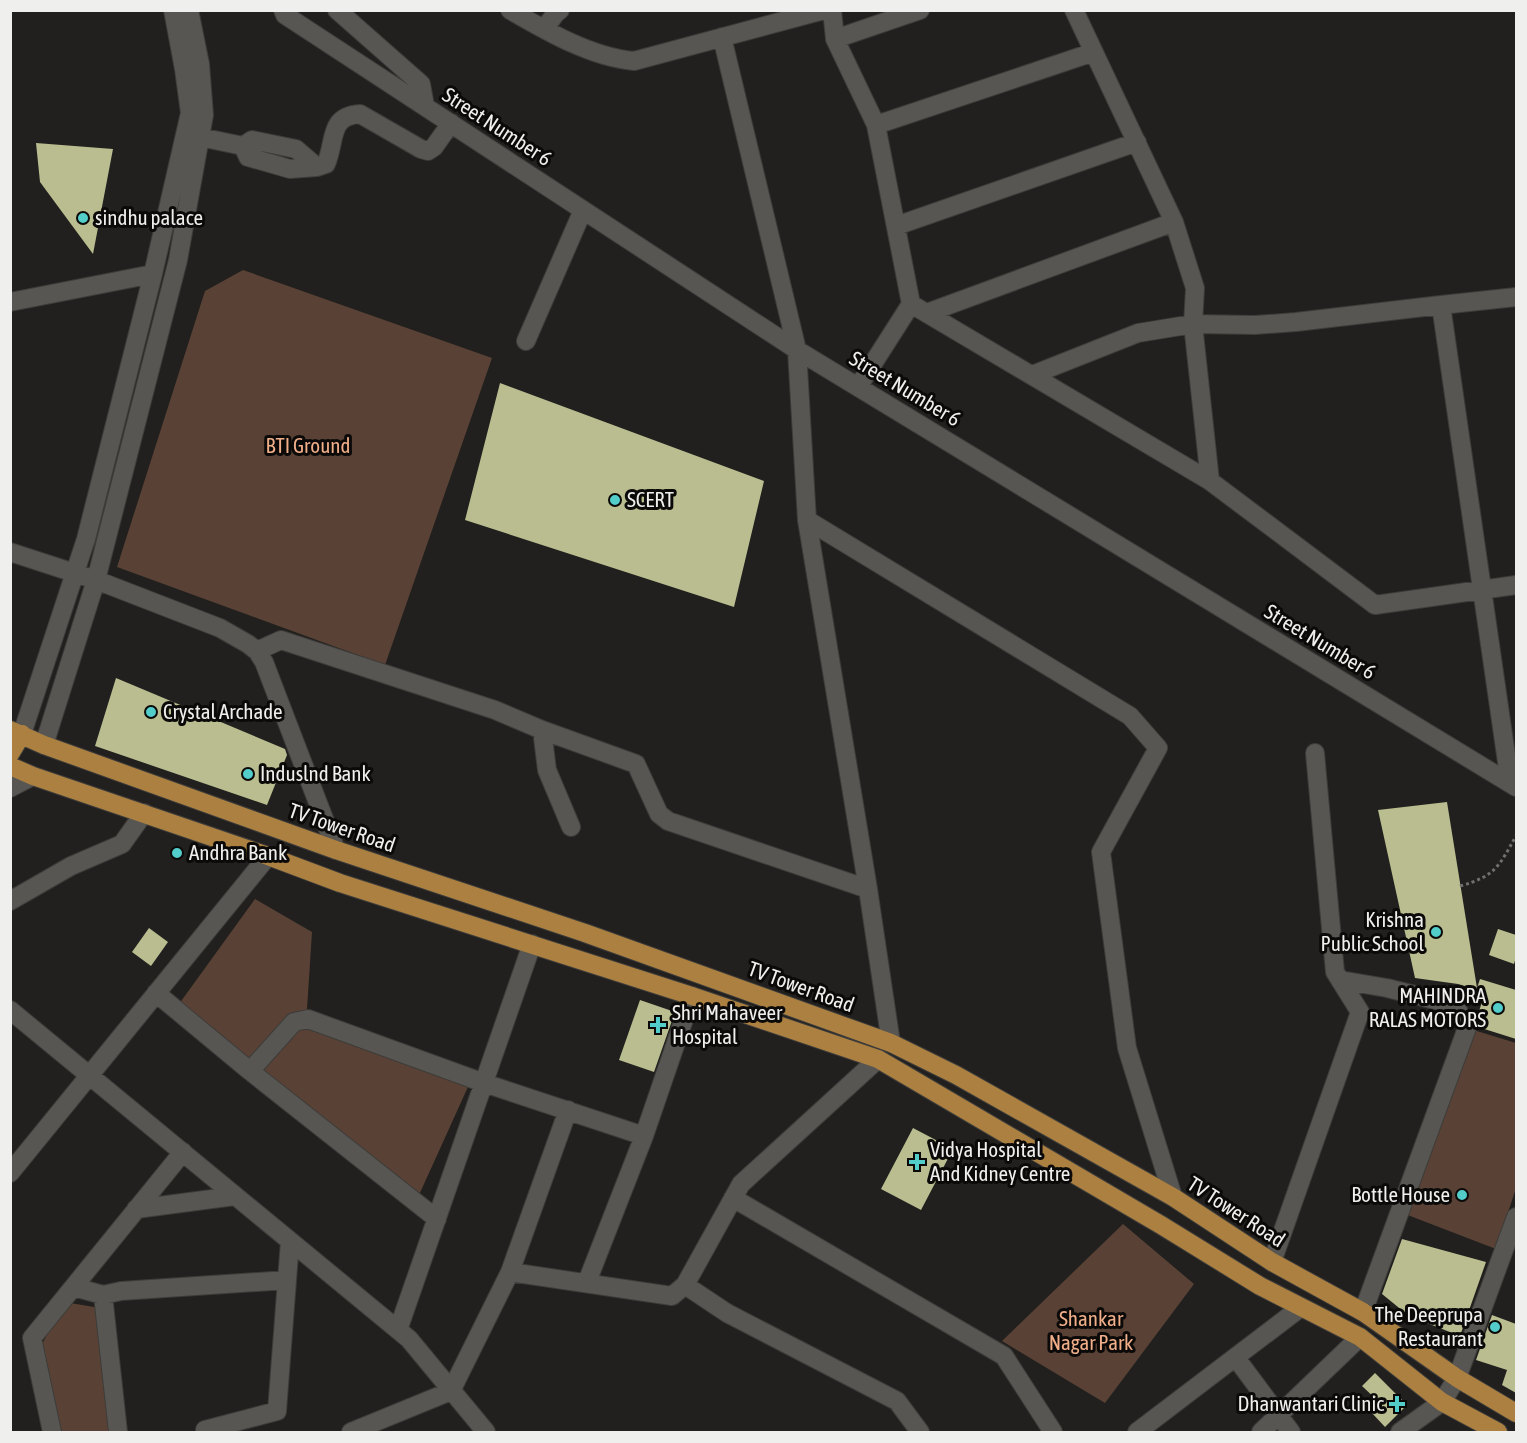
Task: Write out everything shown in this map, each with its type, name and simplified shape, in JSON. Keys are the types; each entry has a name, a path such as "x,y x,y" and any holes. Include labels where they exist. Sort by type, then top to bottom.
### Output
{"main road":[{"name":"TV Tower Road","path":"16,732 336,850 585,933 891,1043 956,1075 1173,1197 1272,1262 1363,1312 1457,1378 1516,1413"},
{"path":"10,754 16,732"},
{"path":"33,776 44,744"},
{"name":"TV Tower Road","path":"10,766 340,883 692,996 878,1059 1161,1225 1260,1286 1360,1338 1442,1402 1498,1432"}],"street":[{"path":"16,732 76,573 153,273 190,112 173,10"},
{"path":"44,744 96,580 178,260 204,115 200,63 189,10"},
{"name":"Street Number 6","path":"283,10 285,15 797,350 1513,785"},
{"path":"337,10 421,84 425,106"},
{"path":"510,10 544,29 612,59 634,61 824,10"},
{"path":"544,29 560,10"},
{"path":"832,10 835,39 876,125 896,226 919,309 1210,481 1375,605 1516,585"},
{"path":"835,39 920,10"},
{"path":"1074,10 1174,222 1195,288 1193,324 1210,481"},
{"path":"722,37 797,350 807,520 891,1043"},
{"path":"876,125 1094,52"},
{"path":"200,136 243,146 252,140 296,149 317,167 326,164 334,130 341,120 350,115 360,114 428,151 434,147 451,123"},
{"path":"896,226 1137,142"},
{"path":"525,341 583,210"},
{"path":"858,387 919,309 1174,222"},
{"path":"10,302 153,273"},
{"path":"1032,375 1138,333 1193,324 1256,325 1296,322 1516,297"},
{"path":"1441,305 1513,785"},
{"path":"115,421 136,426"},
{"path":"807,520 1130,716 1158,748 1101,852 1128,1048 1173,1197"},
{"path":"10,552 96,580 220,628 257,651 264,662 336,850"},
{"path":"257,651 281,640 495,710 542,730 636,764 659,814 668,821 868,889"},
{"path":"542,730 547,770 571,827"},
{"path":"1272,1262 1360,1012 1335,972 1315,753"},
{"path":"10,788 33,776"},
{"path":"10,901 71,866 122,843 144,813"},
{"path":"10,1173 268,856"},
{"path":"399,1330 532,944"},
{"path":"1340,980 1387,988 1455,1005 1467,1028 1363,1312"},
{"path":"156,993 250,1071 437,1219"},
{"path":"586,1282 644,1136 692,996"},
{"path":"10,1010 399,1330 486,1432"},
{"path":"250,1071 294,1022 308,1019 484,1083 644,1136"},
{"path":"510,1272 672,1296 685,1285 741,1184 878,1059"},
{"path":"351,1432 451,1391 510,1272 568,1110"},
{"path":"52,1432 32,1338 183,1152"},
{"path":"136,1209 235,1196"},
{"path":"733,1198 1004,1356 1053,1432"},
{"path":"1400,1432 1442,1402 1457,1378 1516,1217"},
{"path":"200,1432 277,1412 290,1241"},
{"path":"74,1287 103,1294 287,1280"},
{"path":"685,1285 727,1313 897,1401 920,1432"},
{"path":"103,1294 118,1432"},
{"path":"1137,1432 1300,1308"},
{"path":"1261,1432 1360,1338"},
{"path":"1236,1358 1291,1432"}],"path":[{"path":"1460,886 1483,880 1501,863 1516,836"}],"green space":[{"name":"BTI Ground","path":"243,270 492,358 385,665 117,567 205,291"},
{"path":"255,899 312,932 307,1009 472,1078 419,1195 179,1004"},
{"path":"1467,1028 1516,1043 1516,1188 1496,1249 1405,1214"},
{"name":"Shankar Nagar Park","path":"1123,1224 1194,1284 1105,1403 1002,1341"},
{"path":"64,1302 106,1309 126,1432 62,1432 40,1348"}],"building":[{"name":"sindhu palace","path":"36,143 113,149 93,254 40,182"},
{"name":"SCERT","path":"500,383 764,481 734,607 465,520"},
{"name":"Crystal Archade","path":"116,678 285,749 287,755 267,805 95,746"},
{"name":"Krishna Public School","path":"1447,802 1477,988 1480,979 1516,990 1516,1039 1478,1027 1476,1021 1485,992 1458,984 1415,978 1378,810"},
{"path":"149,928 168,942 151,966 132,952"},
{"path":"1498,929 1516,935 1514,964 1489,955"},
{"path":"640,1000 675,1012 654,1072 619,1060"},
{"path":"913,1128 953,1149 921,1210 881,1189"},
{"path":"1402,1239 1486,1262 1460,1336 1409,1316 1382,1294"},
{"path":"1492,1315 1516,1324 1516,1393 1502,1385 1507,1370 1476,1360"},
{"path":"1375,1373 1407,1405 1385,1427 1371,1412 1380,1403 1362,1386"}],"place":[{"name":"sindhu palace","path":"83,218"},
{"name":"SCERT","path":"615,500"},
{"name":"Crystal Archade","path":"151,712"},
{"name":"Induslnd Bank","path":"248,774"},
{"name":"Andhra Bank","path":"177,853"},
{"name":"Krishna Public School","path":"1436,932"},
{"name":"MAHINDRA RALAS MOTORS","path":"1498,1008"},
{"name":"Shri Mahaveer Hospital","path":"658,1025"},
{"name":"Vidya Hospital And Kidney Centre","path":"917,1162"},
{"name":"Bottle House","path":"1462,1195"},
{"name":"The Deeprupa Restaurant","path":"1495,1327"},
{"name":"Dhanwantari Clinic","path":"1397,1404"}]}
